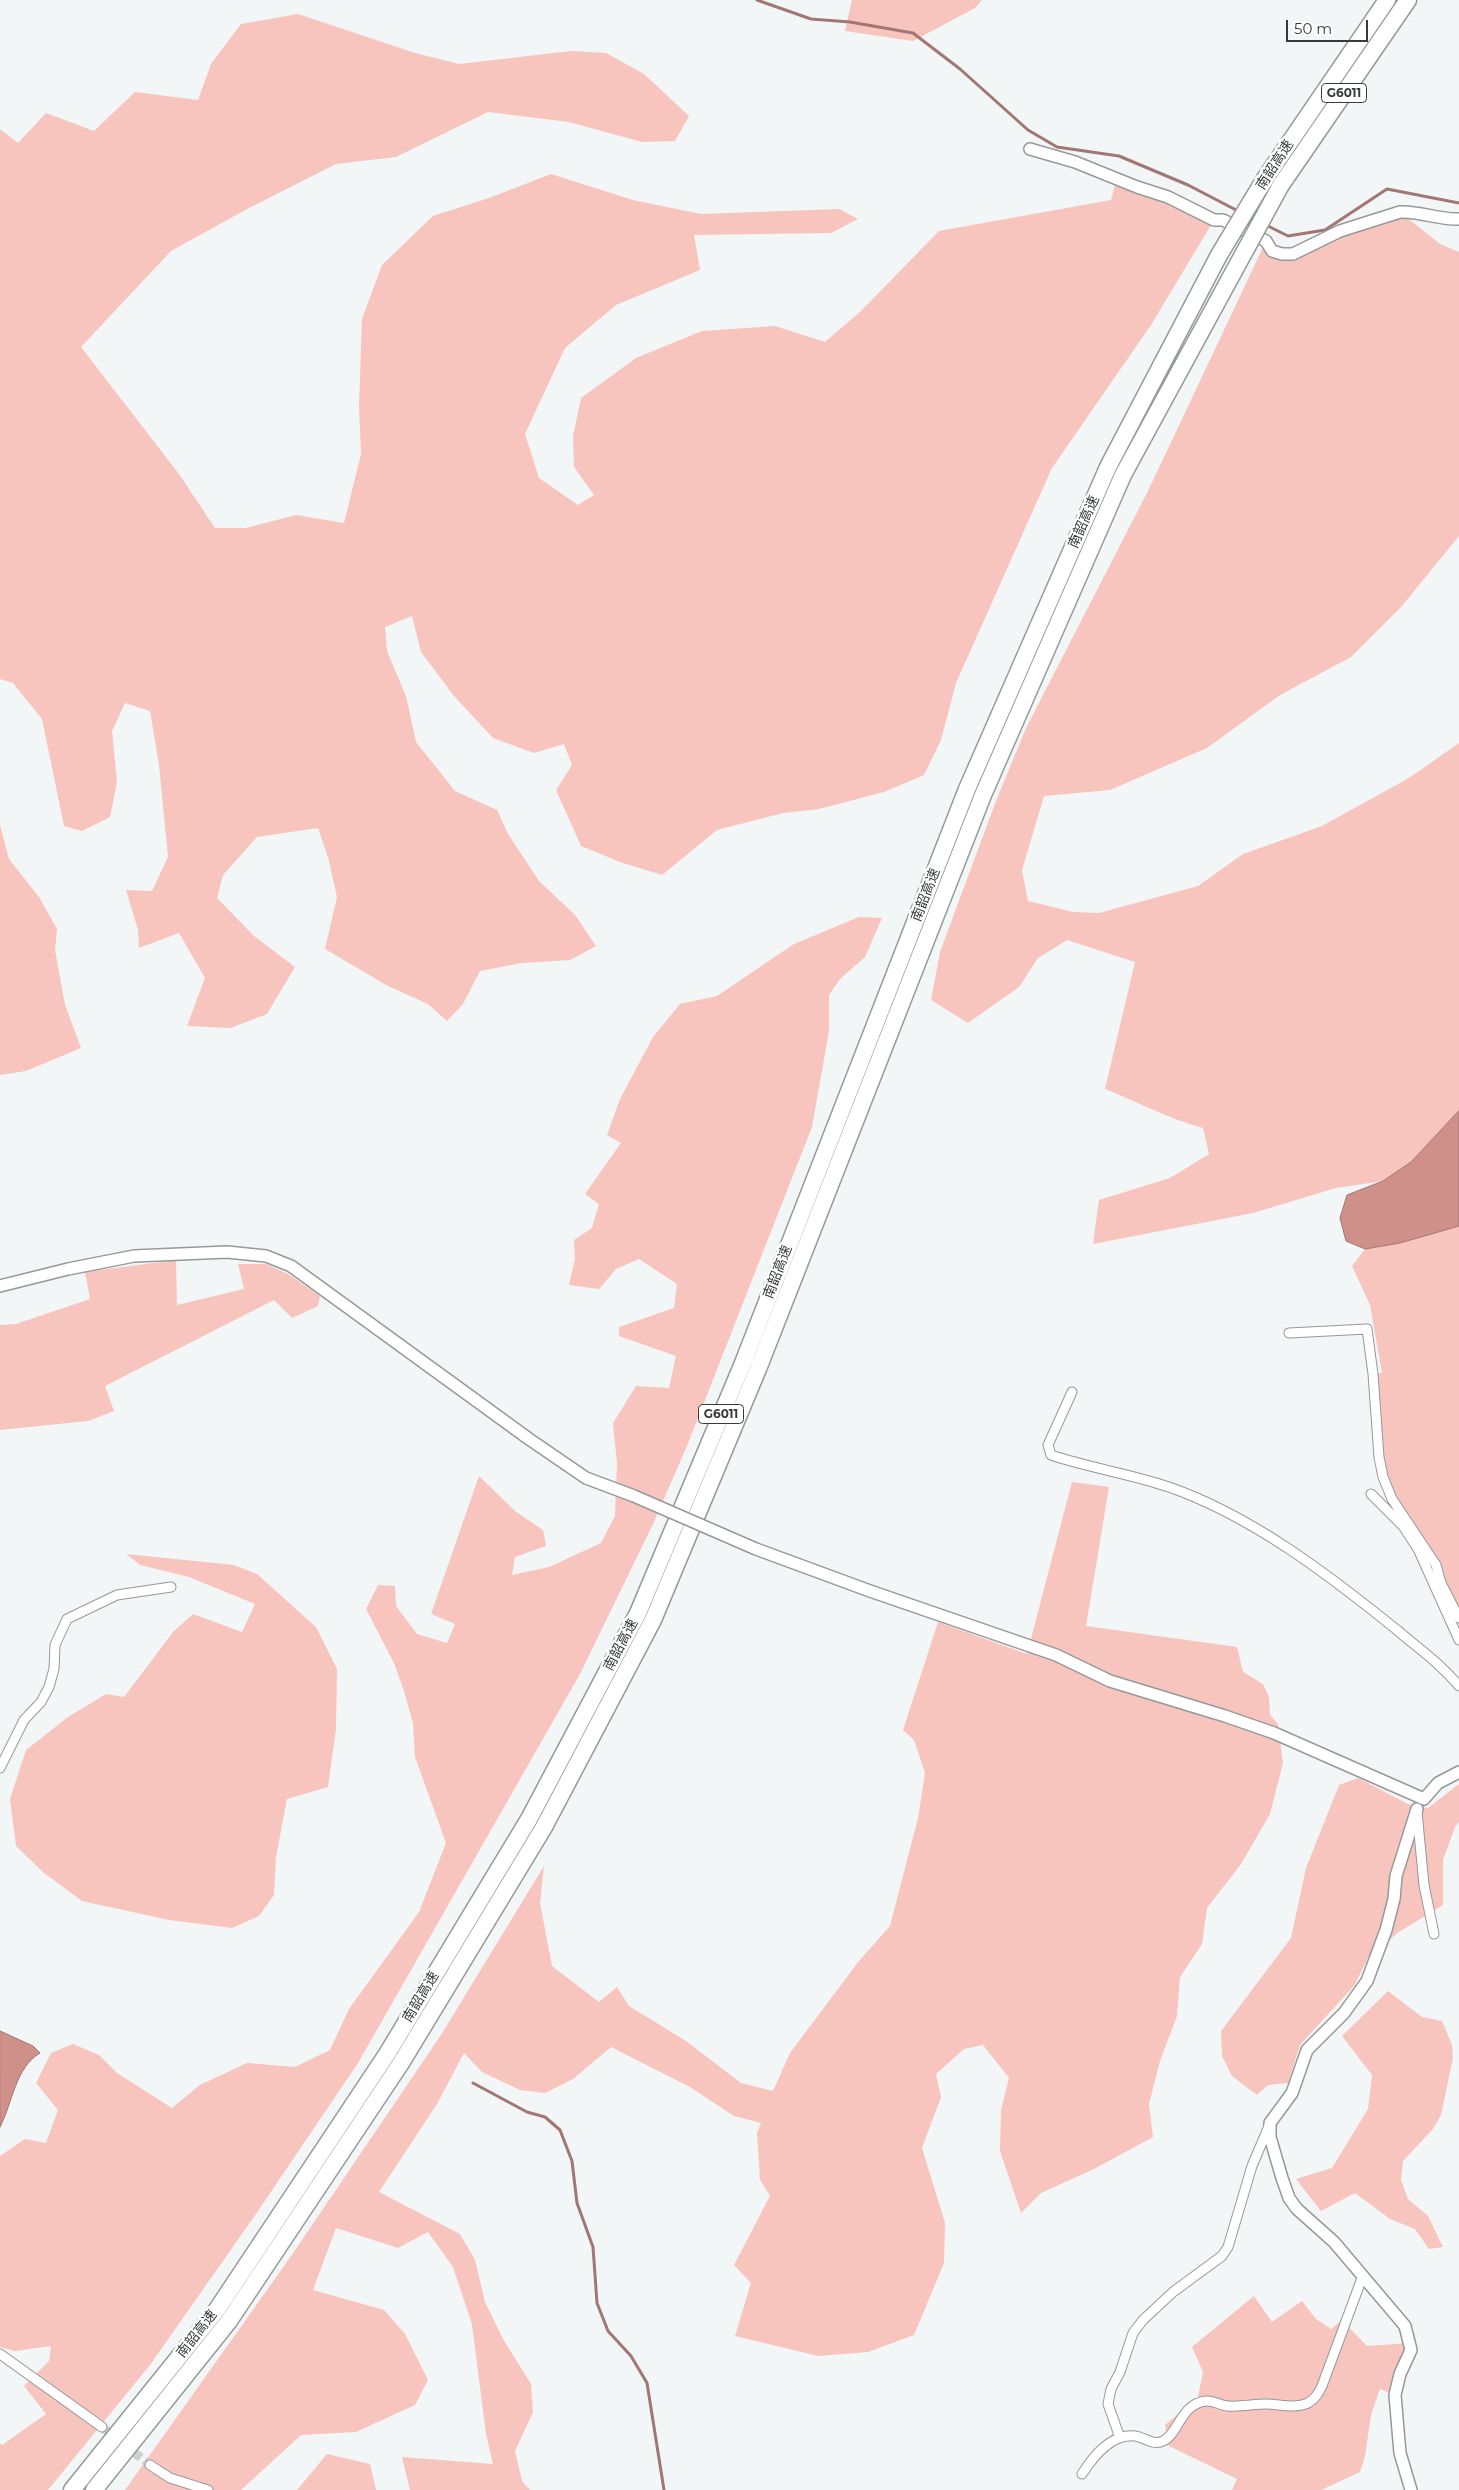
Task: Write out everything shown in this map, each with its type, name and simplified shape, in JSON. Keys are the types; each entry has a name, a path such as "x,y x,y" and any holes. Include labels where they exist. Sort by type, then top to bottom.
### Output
{"highway":[{"name":"南韶高速","path":"72,2490 216,2311 387,2054 529,1819 638,1613 743,1363 967,789 1108,467 1219,255 1266,176 1387,0"},
{"name":"南韶高速","path":"94,2490 229,2321 401,2063 544,1827 654,1620 758,1369 983,795 1123,475 1281,185 1408,0"}],"street":[{"path":"1030,149 1075,162 1137,188 1168,197 1214,220 1223,220 1266,241 1272,251 1282,254 1293,254 1340,231 1400,212 1416,213 1446,220 1459,220"},
{"path":"0,1286 68,1269 134,1256 226,1252 266,1256 291,1266 321,1286 529,1439 586,1478 634,1496 756,1549 1056,1655 1110,1681 1274,1733 1424,1799"},
{"path":"1289,1333 1367,1329 1373,1374 1379,1457 1383,1477 1392,1498 1436,1564 1441,1583 1459,1618"},
{"path":"1072,1392 1048,1445 1051,1455 1170,1487 1248,1525 1331,1578 1442,1666 1459,1686"},
{"path":"1371,1494 1402,1526 1418,1550 1459,1640"},
{"path":"0,1768 24,1720 42,1702 49,1688 54,1669 55,1645 67,1619 117,1595 171,1587"},
{"path":"1120,2438 1108,2404 1111,2389 1120,2372 1133,2333 1143,2320 1152,2314 1173,2292 1222,2256 1228,2247 1252,2166 1270,2124 1292,2093 1307,2050 1344,2013 1367,1981 1386,1930 1394,1899 1396,1876 1417,1809 1438,1783 1459,1772"},
{"path":"1417,1809 1424,1885 1434,1934"},
{"path":"1270,2124 1270,2137 1289,2198 1297,2209 1334,2242 1362,2278 1396,2312 1405,2326 1411,2350 1400,2374 1395,2395 1400,2453 1411,2490"},
{"path":"1082,2474 1099,2451 1120,2438 1135,2436 1162,2443 1168,2439 1185,2413 1196,2404 1208,2401 1228,2406 1266,2404 1297,2406 1306,2404 1316,2398 1362,2278"},
{"path":"0,2354 102,2427"},
{"path":"150,2466 170,2478 208,2490"}],"shaded area":[{"path":"852,0 982,0 975,8 913,41 845,31"},
{"path":"298,14 415,53 459,64 571,51 606,53 644,74 689,116 675,141 642,142 569,122 488,112 396,157 336,164 247,209 171,251 81,347 179,474 215,528 246,528 296,515 344,523 361,454 359,407 362,319 382,265 433,216 489,198 551,174 633,200 701,214 839,209 858,219 831,233 694,235 700,270 616,305 565,348 525,434 539,478 578,505 594,495 574,467 573,436 581,398 636,358 702,331 775,326 825,342 861,311 939,231 1111,200 1117,178 1214,220 1151,325 1052,468 956,683 941,740 924,775 884,792 819,809 783,813 717,830 662,875 620,862 581,846 556,790 572,765 564,744 534,753 493,738 454,696 421,652 412,616 385,627 387,651 406,696 416,742 455,791 497,810 508,834 539,881 575,915 596,946 570,960 522,963 480,971 463,1004 447,1021 428,1004 388,986 325,949 337,897 328,857 318,828 257,837 223,875 217,898 254,936 295,967 267,1014 230,1028 187,1026 205,978 179,933 139,948 138,930 126,890 152,891 168,857 159,765 150,711 125,703 112,731 117,782 110,817 82,831 64,826 42,719 13,683 0,679 0,129 18,143 46,113 94,131 135,92 198,100 211,64 241,24"},
{"path":"1400,212 1440,244 1459,252 1459,536 1401,607 1351,657 1280,695 1207,748 1110,790 1044,796 1022,870 1028,901 1073,912 1099,913 1198,886 1243,854 1322,826 1409,778 1459,743 1459,1111 1411,1162 1383,1181 1336,1188 1253,1213 1093,1244 1099,1200 1170,1178 1209,1154 1203,1128 1166,1115 1105,1089 1135,962 1067,940 1038,958 1019,987 968,1023 931,1000 940,952 996,801 1026,728 1148,491 1266,241 1282,254"},
{"path":"0,825 9,859 39,897 57,929 55,950 65,1005 81,1048 26,1071 0,1075"},
{"path":"859,917 882,918 865,957 840,979 829,995 829,1031 812,1127 687,1446 653,1524 580,1674 358,2063 258,2211 150,2365 48,2490 0,2490 0,2443 2,2445 46,2414 24,2386 49,2361 51,2346 15,2351 0,2347 0,2156 25,2139 46,2143 58,2110 36,2083 51,2053 73,2044 99,2055 117,2073 172,2108 200,2085 247,2063 295,2067 330,2050 349,2009 419,1912 446,1843 415,1757 413,1723 404,1691 394,1663 366,1609 378,1585 395,1586 396,1606 417,1634 447,1643 455,1624 431,1614 479,1476 515,1511 543,1530 546,1546 515,1557 512,1575 549,1567 601,1543 615,1516 617,1463 613,1423 636,1386 669,1388 676,1356 619,1336 619,1327 674,1308 677,1284 639,1259 616,1269 599,1289 569,1285 575,1259 574,1240 592,1228 599,1204 585,1194 621,1143 607,1135 620,1099 653,1037 680,1004 717,996 794,944"},
{"path":"1459,1111 1459,1226 1400,1243 1365,1249 1346,1241 1340,1218 1347,1195 1383,1181 1411,1162"},
{"path":"1459,1226 1459,1618 1383,1477 1373,1374 1382,1373 1370,1305 1352,1266 1365,1249 1400,1243"},
{"path":"176,1260 177,1305 244,1289 238,1264 266,1264 288,1274 320,1296 318,1306 292,1318 274,1300 105,1386 114,1411 88,1421 0,1430 0,1325 16,1324 90,1299 85,1272"},
{"path":"1072,1482 1109,1487 1086,1626 1237,1647 1243,1672 1263,1684 1269,1697 1270,1715 1278,1724 1283,1763 1270,1814 1241,1864 1207,1908 1202,1944 1180,1977 1177,2016 1160,2061 1149,2104 1153,2137 1094,2169 1041,2193 1021,2213 1000,2151 1001,2110 1009,2078 983,2045 964,2049 936,2074 941,2097 922,2148 945,2223 944,2263 914,2335 868,2352 818,2356 735,2336 751,2283 734,2265 770,2196 760,2180 757,2133 761,2123 734,2116 690,2087 611,2047 573,2079 545,2093 520,2090 482,2072 464,2053 437,2104 379,2192 460,2234 475,2260 485,2302 503,2339 531,2384 533,2412 515,2451 522,2481 530,2490 410,2490 402,2457 493,2464 486,2434 472,2324 453,2267 428,2232 398,2248 336,2228 313,2290 384,2310 405,2334 428,2380 415,2405 356,2432 301,2435 241,2490 125,2490 289,2259 441,2035 544,1866 540,1903 552,1966 599,2002 617,1987 629,2006 686,2041 741,2083 773,2091 790,2053 859,1961 890,1926 918,1818 925,1773 914,1740 903,1730 938,1622 1027,1654"},
{"path":"126,1554 234,1565 257,1574 316,1627 337,1669 336,1729 328,1787 287,1799 276,1857 274,1895 259,1916 232,1928 169,1920 82,1901 44,1873 16,1846 10,1799 26,1750 68,1717 106,1694 124,1697 173,1632 193,1614 242,1632 255,1604 189,1577 140,1565"},
{"path":"1358,1778 1408,1804 1428,1808 1459,1784 1459,1822 1455,1827 1443,1860 1443,1905 1399,1932 1369,1956 1354,1986 1300,2045 1288,2083 1268,2085 1257,2095 1232,2076 1222,2056 1221,2031 1291,1938 1306,1868 1339,1785"},
{"path":"1388,1991 1422,2017 1442,2021 1452,2045 1453,2058 1441,2115 1433,2129 1403,2161 1401,2180 1408,2199 1428,2216 1443,2247 1429,2249 1415,2229 1390,2219 1355,2193 1321,2211 1296,2179 1332,2168 1368,2109 1372,2075 1342,2036"},
{"path":"0,2031 33,2046 40,2053 25,2067 20,2076 0,2127"},
{"path":"1254,2296 1272,2322 1302,2301 1316,2319 1331,2329 1342,2320 1367,2346 1410,2343 1395,2395 1380,2389 1371,2415 1365,2456 1360,2472 1321,2490 1232,2490 1237,2479 1169,2446 1165,2425 1198,2397 1203,2372 1192,2347"},
{"path":"327,2454 370,2464 376,2490 297,2490"}],"waterway":[{"path":"757,0 811,19 850,22 913,33 960,69 1028,130 1057,147 1119,156 1188,185 1238,211"},
{"path":"1264,224 1288,236 1325,230 1387,189 1459,203"},
{"path":"473,2083 527,2112 545,2117 560,2130 572,2161 577,2203 593,2247 597,2303 608,2331 631,2356 647,2383 664,2490"}],"tunnel":[{"path":"102,2427 150,2465"}]}
